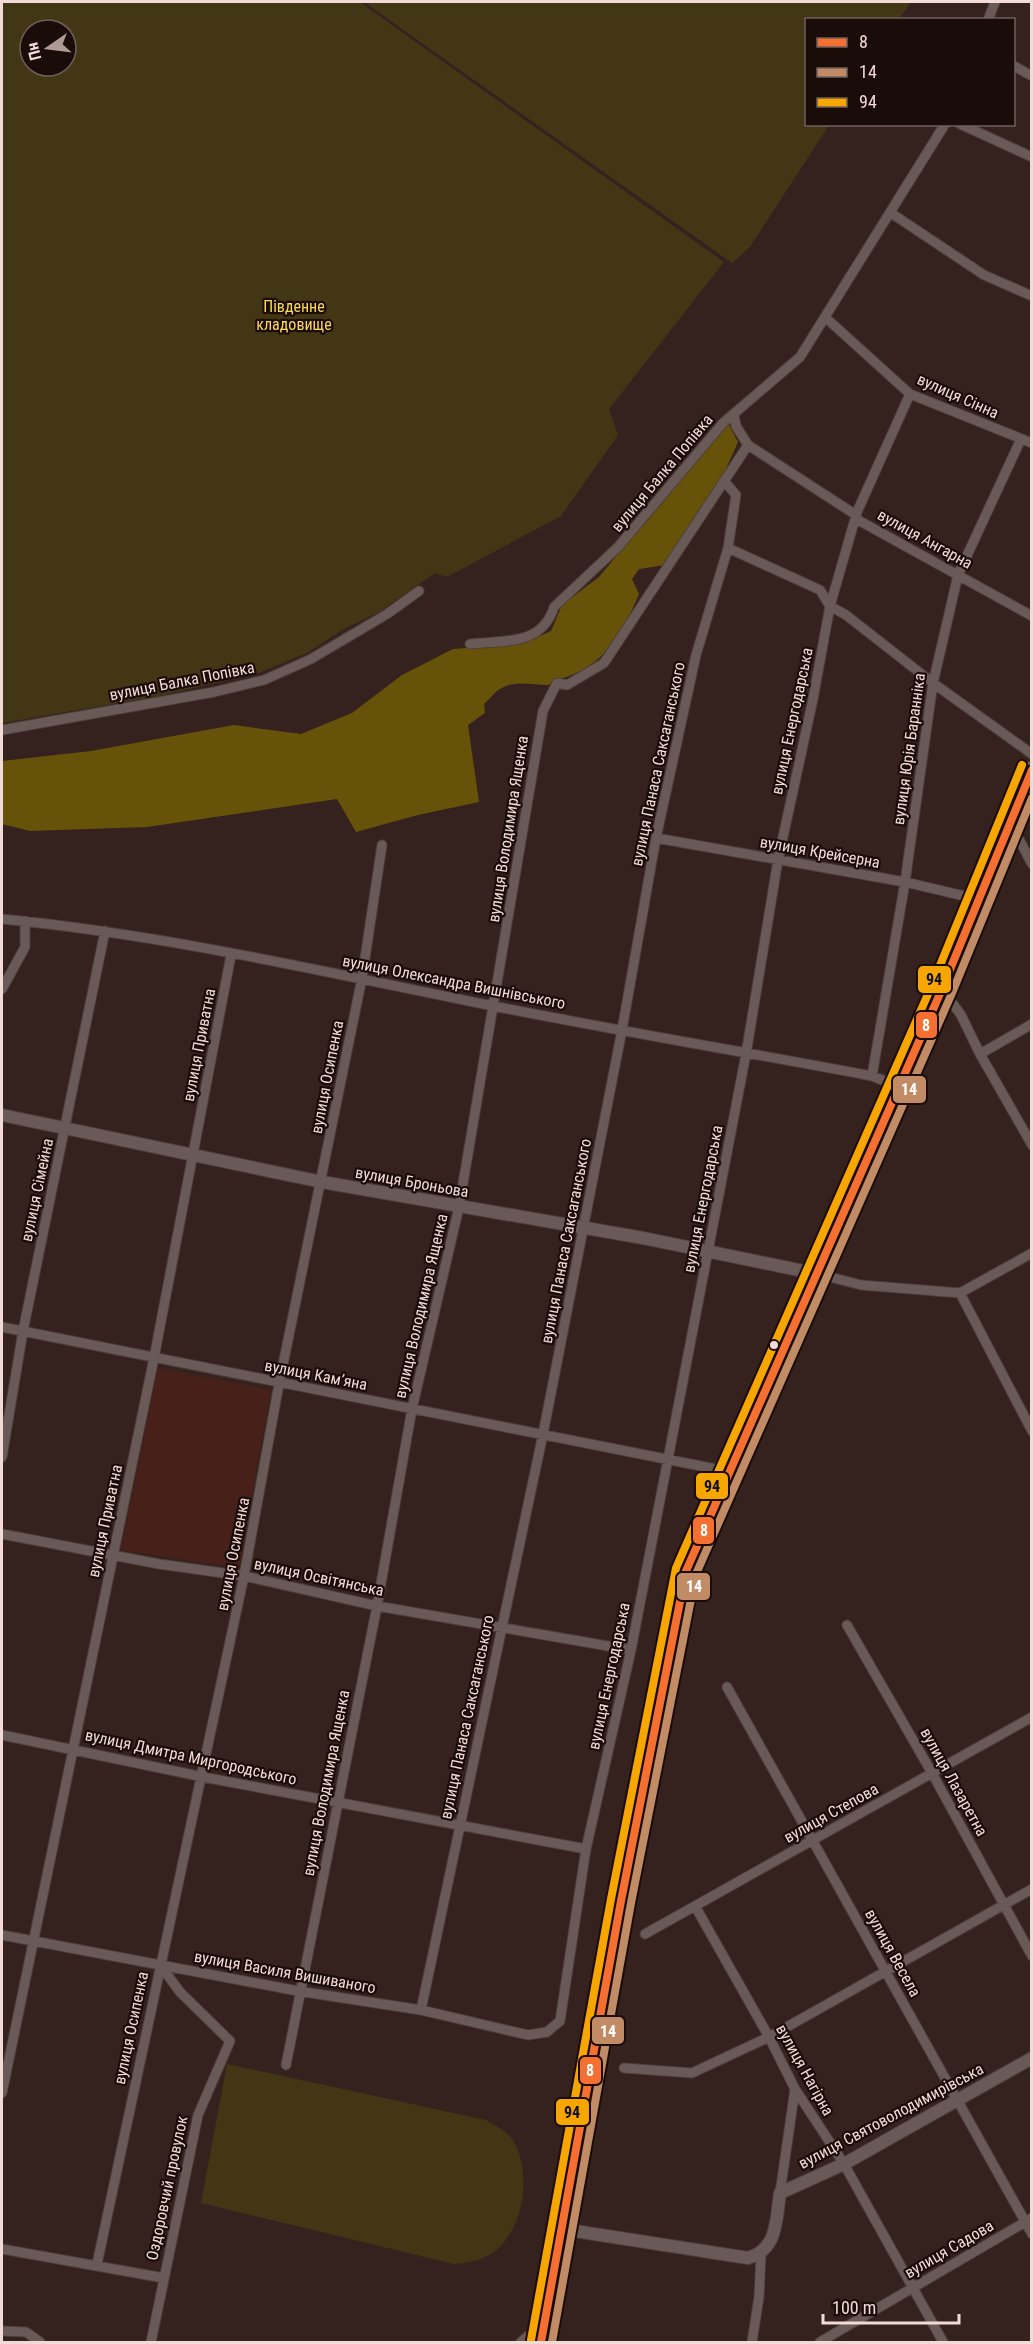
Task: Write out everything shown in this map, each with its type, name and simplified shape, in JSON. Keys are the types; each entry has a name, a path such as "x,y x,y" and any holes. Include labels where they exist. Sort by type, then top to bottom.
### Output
{"main road":[{"path":"542,2338 681,1589 695,1549 731,1472 942,989 1032,769"}],"street":[{"path":"989,18 995,2"},
{"path":"1015,67 1032,76"},
{"name":"вулиця Балка Попівка","path":"470,644 525,637 540,632 550,621 554,608 618,547 700,447 723,423 800,357 944,126"},
{"path":"964,126 1032,157"},
{"path":"891,213 984,275 1032,296"},
{"name":"вулиця Сінна","path":"826,318 910,394 1032,443"},
{"name":"вулиця Енергодарська","path":"560,2021 586,1849 631,1650 746,1054 778,860 813,699 830,606 856,515 910,394"},
{"path":"734,415 736,426 747,446"},
{"name":"вулиця Юрія Баранніка","path":"872,1076 905,882 933,683 958,575 1021,439"},
{"name":"вулиця Ангарна","path":"747,446 856,515 858,520 1032,616"},
{"name":"вулиця Володимира Ященка","path":"286,2065 298,1991 377,1606 412,1409 459,1207 543,711 557,683 567,685 604,663 747,446"},
{"name":"вулиця Панаса Саксаганського","path":"421,2010 543,1434 622,1030 656,838 696,655 728,548 736,495 725,482"},
{"path":"728,548 820,590 830,606 880,640 933,683 1032,754"},
{"name":"вулиця Балка Попівка","path":"2,730 214,692 264,680 311,659 387,614 419,591"},
{"path":"1010,822 1032,864"},
{"name":"вулиця Крейсерна","path":"656,838 905,882 977,899"},
{"name":"вулиця Осипенка","path":"97,2264 160,1965 203,1777 244,1576 279,1383 362,978 382,845"},
{"name":"вулиця Олександра Вишнівського","path":"2,919 105,931 362,978 494,1006 872,1076 898,1086"},
{"path":"2,989 25,947 25,921"},
{"name":"вулиця Сімейна","path":"2,1457 24,1331 105,931"},
{"name":"вулиця Приватна","path":"2,2093 154,1358 231,955"},
{"path":"942,989 962,1015 980,1054 1032,1145"},
{"path":"980,1054 1032,1024"},
{"name":"вулиця Броньова","path":"2,1115 322,1182 708,1250 818,1274"},
{"path":"818,1274 861,1285 960,1293 1032,1253"},
{"path":"960,1293 1032,1431"},
{"name":"вулиця Кам’яна","path":"2,1327 731,1472"},
{"name":"вулиця Освітянська","path":"2,1534 159,1564 244,1576 377,1606 631,1650"},
{"name":"вулиця Лазаретна","path":"847,1625 932,1773 1032,1956"},
{"name":"вулиця Весела","path":"727,1687 957,2100 1028,2220 1032,2234"},
{"name":"вулиця Степова","path":"645,1934 1032,1717"},
{"name":"вулиця Дмитра Миргородського","path":"2,1735 203,1777 586,1849"},
{"path":"624,2067 692,2073 769,2037 1032,1888"},
{"name":"вулиця Нагірна","path":"695,1906 769,2037 795,2089 844,2164 943,2343"},
{"name":"вулиця Василя Вишиваного","path":"2,1935 298,1991 421,2010 528,2035 547,2032 560,2021"},
{"name":"Оздоровчий провулок","path":"151,2343 198,2115 230,2041 180,1992 160,1965"},
{"name":"вулиця Святоволодимирівська","path":"780,2193 844,2164 1032,2058"},
{"path":"752,2343 759,2297 761,2255 770,2244 795,2089"},
{"name":"вулиця Садова","path":"820,2343 1028,2220"},
{"path":"562,2229 748,2258 761,2255"},
{"path":"2,2249 97,2264 164,2278"},
{"path":"2,2331 26,2332 39,2343"},
{"path":"521,2343 528,2336 542,2338"}],"shaded area":[{"path":"729,425 738,442 720,482 665,565 639,569 632,579 639,594 626,622 610,647 589,666 548,685 519,684 499,689 484,704 485,713 468,725 479,802 418,815 356,832 337,799 147,827 30,831 2,824 2,761 91,751 234,725 301,734 352,713 402,675 453,649 494,646 533,639 551,631 562,605 599,577 717,434"},
{"path":"158,1368 271,1390 239,1568 121,1550"}],"green space":[{"name":"Південне кладовище","path":"2,2 360,2 724,262 609,409 618,435 561,516 447,577 435,573 379,612 342,630 307,653 259,673 159,696 2,723"},
{"path":"364,2 911,2 900,18 805,18 805,126 828,126 750,247 732,263"},
{"path":"227,2064 486,2120 500,2128 512,2139 519,2153 523,2170 521,2206 507,2239 495,2251 481,2259 454,2264 201,2203"}],"transit line":[{"name":"94","path":"531,2340 611,1899 676,1568 932,985 1022,765"},
{"name":"8","path":"541,2342 621,1901 686,1571 942,989 1032,770"},
{"name":"14","path":"552,2342 631,1903 696,1574 952,993 1032,798"}]}
